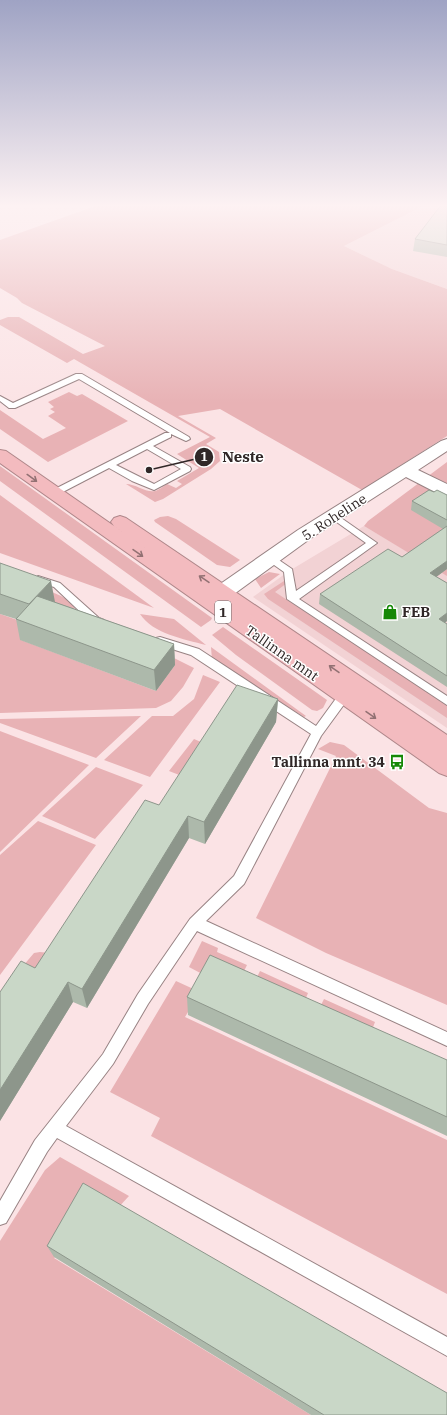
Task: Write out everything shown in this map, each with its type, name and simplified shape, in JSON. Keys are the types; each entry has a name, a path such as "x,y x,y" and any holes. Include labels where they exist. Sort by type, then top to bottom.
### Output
{"highway":[{"name":"Tallinna mnt","path":"0,439 61,490"},
{"name":"Tallinna mnt","path":"0,455 61,490 351,690 447,747"},
{"name":"Tallinna mnt","path":"351,690 447,768"}],"street":[{"name":"5. Roheline","path":"215,597 270,558 447,444"},
{"path":"407,470 447,491"}],"lane":[{"path":"0,398 12,406 79,376 186,439"},
{"path":"61,490 168,435"},
{"path":"110,465 135,479 154,487 187,469 147,446"},
{"path":"292,599 372,543 334,516"},
{"path":"270,558 289,571 292,599"},
{"path":"28,576 57,585 96,621 111,626"},
{"path":"292,599 447,701"},
{"path":"149,638 195,652 317,733"},
{"path":"0,1217 41,1146 108,1059 143,999 194,923 239,880 317,733 351,690"},
{"path":"194,923 447,1039"},
{"path":"54,1128 447,1347"}],"shaded area":[{"path":"0,271 398,271 447,289 447,436 362,490 220,409 178,416 216,438 206,444 219,452 220,461 211,469 163,499 155,502 126,484 152,491 158,490 167,484 176,488 182,484 177,481 199,468 177,454 210,437 74,359 67,363 0,325 0,320 8,317 19,317 83,354 105,346 22,303 17,298 0,288"},
{"path":"398,271 447,271 447,289"},
{"path":"69,392 77,396 82,394 128,421 48,462 0,429 0,410 43,439 66,428 48,416 55,412 50,409 54,407 48,402"},
{"path":"447,462 447,576 364,526 368,521"},
{"path":"0,466 212,618 211,620 201,627 0,481"},
{"path":"0,495 154,608 0,553"},
{"path":"168,516 176,519 240,560 230,567 217,565 154,520 160,517"},
{"path":"364,526 447,575 447,728 253,597 289,571"},
{"path":"269,572 280,574 261,588 255,579"},
{"path":"284,581 287,583 275,592 447,705 447,718 268,599 264,594"},
{"path":"52,592 64,597 70,602 76,613 45,599"},
{"path":"0,614 32,625 21,640 156,691 175,665 161,660 164,653 194,668 183,687 171,701 156,708 0,713"},
{"path":"140,614 174,619 206,645 179,638 161,631 146,621"},
{"path":"223,627 327,700 323,708 317,711 312,710 236,655 212,635"},
{"path":"211,647 306,716 304,717 212,660"},
{"path":"203,675 220,682 150,777 104,760 152,716 173,716 194,699"},
{"path":"141,716 96,758 0,723 0,719"},
{"path":"0,731 89,765 0,852"},
{"path":"194,739 208,745 187,778 169,771"},
{"path":"330,742 344,745 429,808 447,813 447,1005 326,953 256,918 336,756 318,749"},
{"path":"96,767 143,785 95,839 42,816"},
{"path":"38,821 96,845 0,975 0,855"},
{"path":"202,941 218,948 217,952 247,965 241,977 204,975 189,967"},
{"path":"34,953 49,953 52,959 0,993"},
{"path":"260,971 308,993 303,1005 254,983"},
{"path":"176,981 200,992 185,1017 447,1140 447,1294 151,1136 160,1118 110,1092"},
{"path":"324,999 375,1022 370,1035 318,1011"},
{"path":"60,1157 129,1196 116,1210 54,1258 311,1415 0,1415 0,1241 45,1170"}],"building":[{"path":"429,490 434,492 437,490 447,495 447,520 412,501"},
{"name":"FEB","path":"447,526 447,561 430,573 447,583 447,613 439,619 447,624 447,676 320,594 388,549 402,557"},
{"path":"0,563 51,581 29,604 0,594"},
{"path":"37,596 174,644 154,670 16,619"},
{"path":"237,685 278,699 204,822 188,816 82,989 68,982 0,1090 0,992 21,961 35,968 145,800 159,805"},
{"path":"210,955 447,1060 447,1117 187,997"},
{"path":"83,1183 447,1393 447,1415 324,1415 47,1246"}],"place":[{"name":"Neste","path":"149,470"},
{"name":"FEB","path":"390,612"},
{"name":"Tallinna mnt. 34","path":"397,762"}]}
